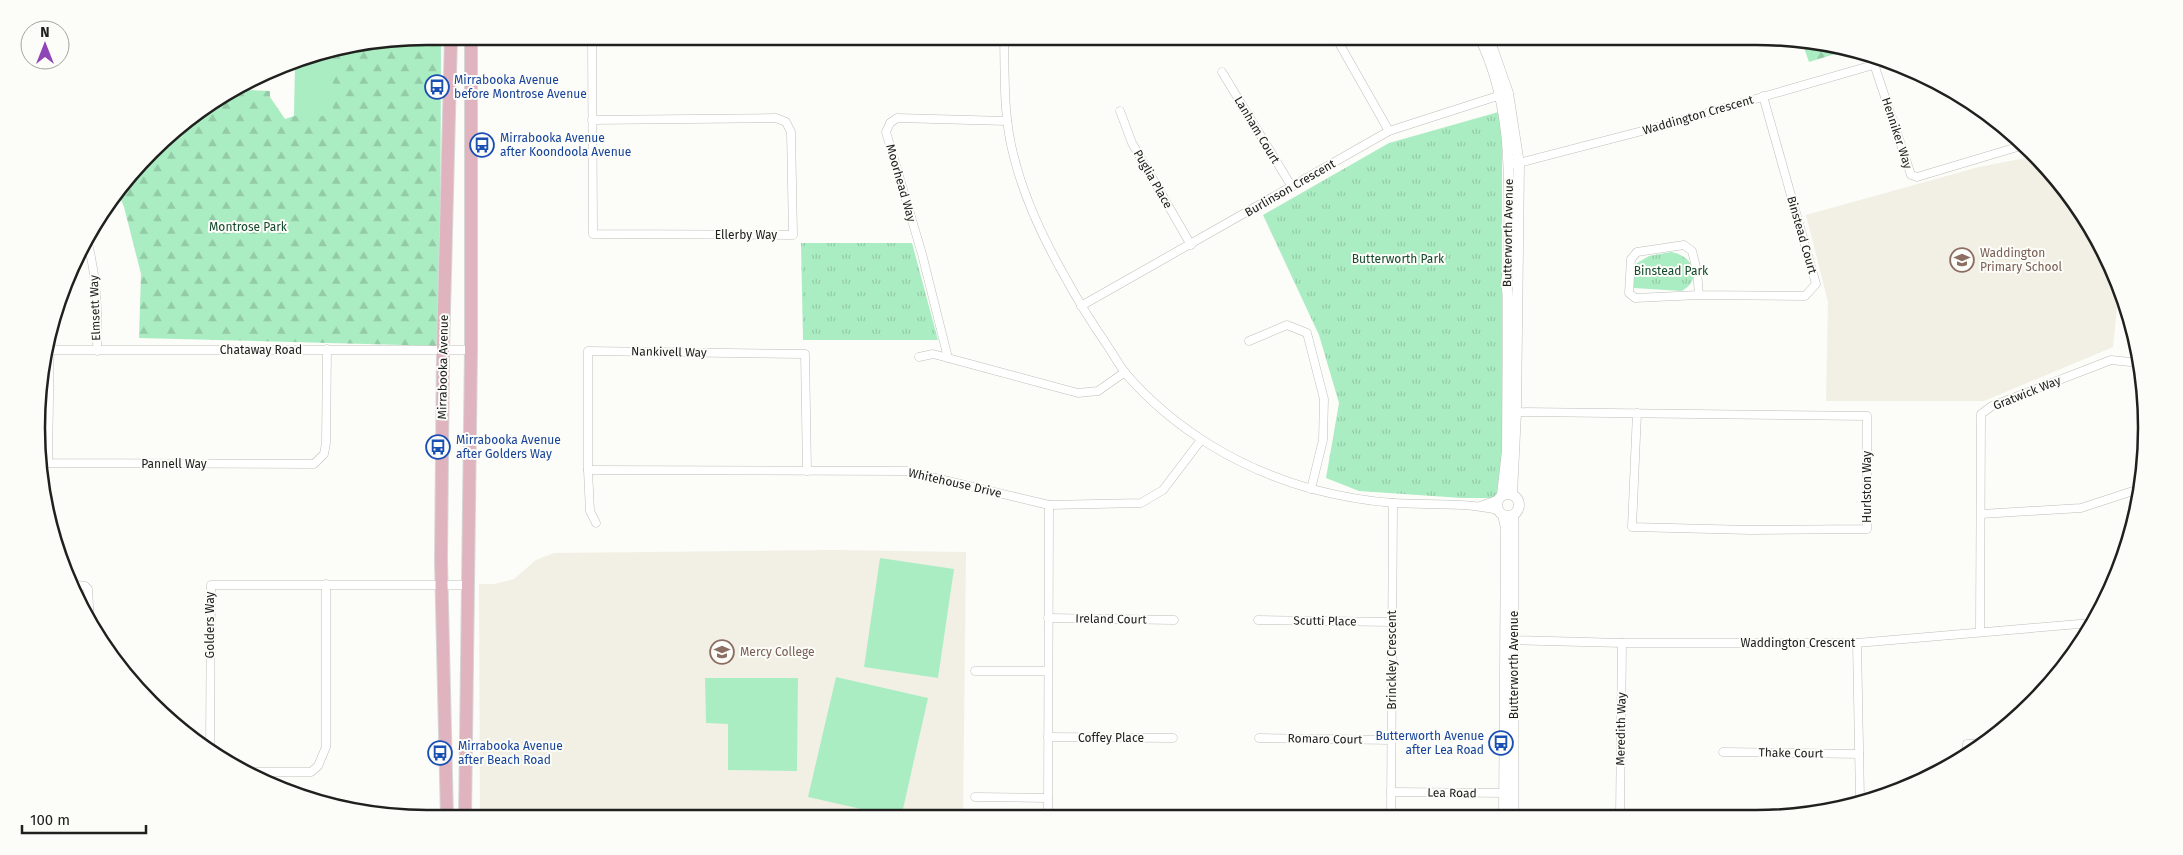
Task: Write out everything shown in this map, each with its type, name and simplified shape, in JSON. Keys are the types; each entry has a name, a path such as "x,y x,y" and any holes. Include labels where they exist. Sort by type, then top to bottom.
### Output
{"main road":[{"name":"Mirrabooka Avenue","path":"447,810 442,584 442,350 451,45"},
{"path":"465,810 471,350 471,45"},
{"path":"466,746 470,810"}],"street":[{"name":"Ellerby Way","path":"592,45 592,120 592,234 793,235 791,132 786,122 776,118 592,120"},
{"path":"1004,45 1007,121 1014,157 1033,213 1051,252 1081,306 1125,372 1172,418 1201,440 1259,471 1312,488 1351,498 1393,503 1504,505"},
{"path":"1340,45 1390,131"},
{"name":"Butterworth Avenue","path":"1483,45 1504,94"},
{"name":"Butterworth Avenue","path":"1490,45 1504,94 1506,127 1514,164 1506,282 1511,412 1504,505 1510,640 1508,794 1505,810"},
{"name":"Waddington Crescent","path":"1514,164 1669,124 1874,64"},
{"name":"Henniker Way","path":"1874,64 1911,175 1917,177 2016,147"},
{"name":"Lanham Court","path":"1222,72 1292,187"},
{"name":"Burlinson Crescent","path":"1081,306 1390,131 1504,94"},
{"name":"Binstead Court","path":"1699,295 1697,271 1692,251 1684,246 1637,252 1631,260 1630,293 1635,298 1699,295 1806,296 1816,284 1763,96"},
{"name":"Puglia Place","path":"1120,111 1132,144 1191,245"},
{"name":"Moorhead Way","path":"948,358 922,254 886,132 890,123 897,118 1007,121"},
{"name":"Elmsett Way","path":"89,249 96,291 97,351"},
{"path":"1249,341 1287,325 1307,333 1324,399 1323,440 1312,488"},
{"name":"Chataway Road","path":"53,350 471,350"},
{"name":"Pannell Way","path":"51,361 48,463 314,464 324,454 326,443 327,350"},
{"name":"Nankivell Way","path":"596,523 590,511 588,470 588,351 806,354 808,471"},
{"path":"919,357 933,354 1078,393 1098,391 1125,372"},
{"name":"Gratwick Way","path":"1980,632 1981,414 1992,406 2111,360 2132,362"},
{"name":"Hurlston Way","path":"1511,412 1637,413 1867,416 1867,529 1750,530 1632,527 1637,413"},
{"name":"Whitehouse Drive","path":"588,470 906,471 1049,505 1141,503 1163,490 1201,440"},
{"path":"1981,514 2081,508 2133,491"},
{"name":"Brinckley Crescent","path":"1390,810 1393,503"},
{"path":"1048,810 1049,505"},
{"path":"260,772 311,772 318,766 326,747 326,584"},
{"name":"Golders Way","path":"210,742 211,585 468,584"},
{"path":"79,585 85,586 88,589 89,606"},
{"name":"Ireland Court","path":"1048,618 1174,620"},
{"name":"Scutti Place","path":"1258,620 1393,622"},
{"name":"Waddington Crescent","path":"1510,640 1622,643 1857,643 2084,624"},
{"name":"Meredith Way","path":"1620,810 1622,643"},
{"path":"1857,643 1860,795"},
{"path":"975,671 1048,671"},
{"name":"Coffey Place","path":"1048,737 1173,738"},
{"name":"Romaro Court","path":"1259,738 1392,740"},
{"name":"Thake Court","path":"1722,752 1859,754"},
{"name":"Lea Road","path":"1391,792 1508,794"},
{"name":"Butterworth Avenue","path":"1508,794 1512,810"},
{"path":"975,797 1048,798"}],"shaded area":[{"name":"Waddington Primary School","path":"2027,158 2043,175 2074,215 2099,258 2117,303 2113,347 1984,401 1826,401 1828,302 1806,215 1979,167"},
{"name":"Mercy College","path":"834,550 966,552 963,810 480,810 479,584 494,584 514,579 536,560 554,553"}],"green space":[{"name":"Montrose Park","path":"441,45 440,346 139,338 141,274 121,199 140,175 175,140 195,124 215,109 249,89 270,91 270,97 285,119 294,116 332,116 333,57 378,48"},
{"path":"1804,48 1836,54 1809,62"},
{"path":"333,57 333,116 294,116 295,69"},
{"name":"Butterworth Park","path":"1502,111 1502,498 1462,498 1359,491 1326,478 1339,403 1319,335 1263,215 1389,143"},
{"path":"801,243 912,243 938,340 803,340"},
{"name":"Binstead Park","path":"1671,252 1681,255 1690,262 1694,272 1691,283 1688,286 1682,291 1634,288 1633,277 1637,263 1649,256"},
{"path":"880,558 954,569 938,678 864,667"},
{"path":"836,677 928,698 903,810 866,810 808,797"},
{"path":"705,678 798,678 797,771 728,770 728,724 706,723"}],"place":[{"name":"Mirrabooka Avenue before Montrose Avenue","path":"437,87"},
{"name":"Mirrabooka Avenue after Koondoola Avenue","path":"482,145"},
{"name":"Waddington Primary School","path":"1962,260"},
{"name":"Mirrabooka Avenue after Golders Way","path":"438,447"},
{"name":"Mercy College","path":"722,652"},
{"name":"Butterworth Avenue after Lea Road","path":"1501,743"},
{"name":"Mirrabooka Avenue after Beach Road","path":"440,753"}]}
